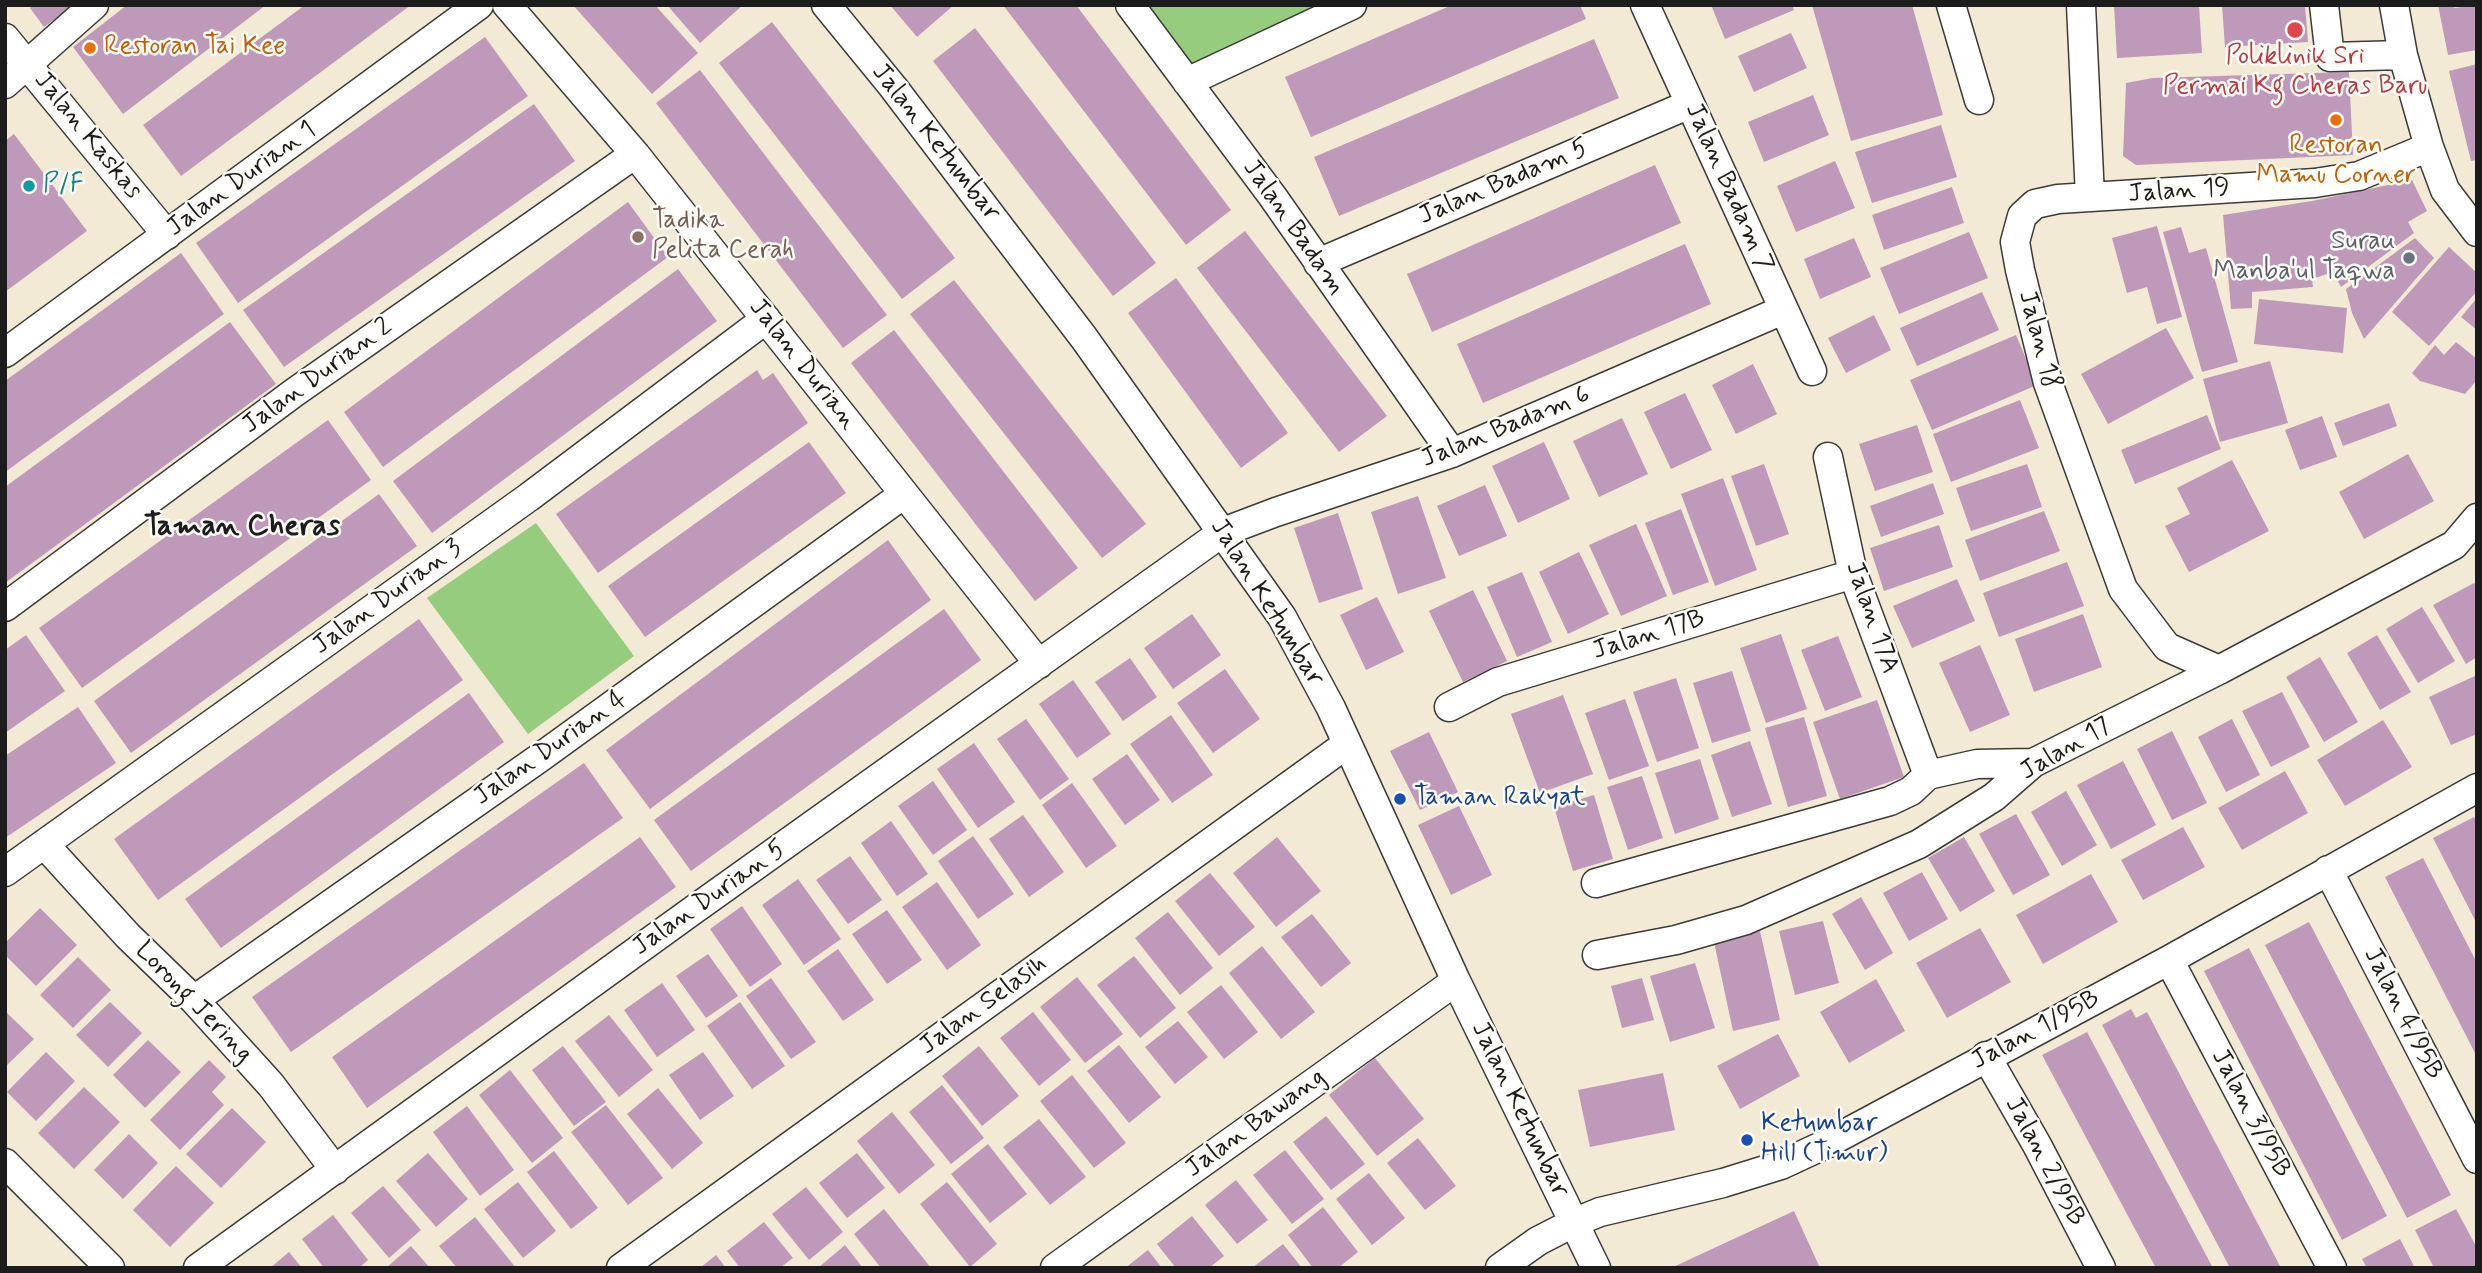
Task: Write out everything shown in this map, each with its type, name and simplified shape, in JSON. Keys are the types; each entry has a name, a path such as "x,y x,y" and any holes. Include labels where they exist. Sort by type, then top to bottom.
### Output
{"street":[{"path":"5,84 94,5"},
{"name":"Jalan Durian 1","path":"5,353 479,5"},
{"name":"Jalan Durian","path":"507,5 635,154 1039,664"},
{"name":"Jalan Ketumbar","path":"826,5 893,87 1084,338 1282,617 1326,698 1456,981 1596,1268"},
{"name":"Jalan Badam","path":"1130,5 1452,453"},
{"path":"1187,82 1352,5"},
{"name":"Jalan Badam 7","path":"1645,5 1812,371"},
{"path":"1951,5 1979,100"},
{"path":"2081,5 2090,197"},
{"path":"2323,5 2330,57 2403,55"},
{"path":"2394,5 2403,55 2429,147 2445,191 2477,232"},
{"name":"Jalan Kaskas","path":"5,38 167,235"},
{"name":"Jalan Badam 5","path":"1318,263 1690,103"},
{"name":"Jalan 19","path":"2090,197 2315,183 2359,176 2429,147"},
{"name":"Jalan Durian 2","path":"5,607 295,392 635,154"},
{"name":"Jalan 18","path":"2090,197 2035,204 2022,216 2015,242 2048,383 2123,589 2167,647 2219,670"},
{"name":"Jalan Badam 6","path":"1223,532 1452,453 1783,310"},
{"name":"Jalan Durian 3","path":"5,872 517,505 766,319"},
{"name":"Jalan 17A","path":"1828,457 1853,574 1928,775"},
{"name":"Jalan Durian 4","path":"194,1000 548,752 904,494"},
{"name":"Jalan 17","path":"1597,955 1676,940 1746,920 1919,844 1994,797 2033,763 2219,670 2455,545 2477,518"},
{"name":"Jalan Durian 5","path":"198,1268 1223,532"},
{"name":"Jalan 17B","path":"1449,707 1498,682 1853,574"},
{"name":"Jalan Selasih","path":"621,1268 1347,744"},
{"path":"1597,883 1890,801 1911,791 1928,775 1978,764 2033,763"},
{"name":"Jalan 1/95B","path":"1500,1268 1538,1241 1600,1212 1723,1183 1781,1165 1872,1121 1986,1056 2169,960 2477,788"},
{"name":"Lorong Jering","path":"44,844 128,936 194,1000 271,1085 334,1170"},
{"name":"Jalan 4/95B","path":"2328,870 2477,1159"},
{"name":"Jalan 3/95B","path":"2169,960 2332,1268"},
{"name":"Jalan Bawang","path":"1055,1268 1456,981"},
{"name":"Jalan 2/95B","path":"1986,1056 2037,1145 2101,1268"},
{"path":"5,1163 110,1268"}],"green space":[{"path":"1130,5 1352,5 1187,82"},
{"path":"536,523 634,656 528,734 427,598"}],"building":[{"path":"34,5 74,5 44,27 30,8"},
{"path":"127,5 266,5 123,114 73,47"},
{"path":"305,5 411,5 181,176 143,125"},
{"path":"573,5 655,5 698,53 652,94"},
{"path":"667,5 743,5 700,43"},
{"path":"890,5 954,5 917,37"},
{"path":"1003,5 1076,5 1231,210 1186,245"},
{"path":"1452,5 1580,5 1586,19 1311,137 1285,77"},
{"path":"1711,5 1792,5 1794,10 1725,39"},
{"path":"1812,5 1912,5 1943,115 1851,141"},
{"path":"2114,5 2199,5 2202,53 2117,58"},
{"path":"2222,5 2305,5 2308,42 2225,47"},
{"path":"2438,5 2453,5 2454,8 2477,5 2477,50 2448,55"},
{"path":"772,22 955,258 902,299 719,63"},
{"path":"975,28 1156,263 1113,296 933,61"},
{"path":"1791,33 1807,68 1754,92 1738,56"},
{"path":"485,37 528,96 238,303 196,243"},
{"path":"1594,39 1619,98 1339,216 1314,157"},
{"path":"2477,64 2477,160 2471,161 2449,71"},
{"path":"700,70 887,315 843,348 656,103"},
{"path":"2349,72 2353,155 2136,165 2123,156 2126,83 2153,78"},
{"path":"1813,95 1829,135 1764,162 1748,122"},
{"path":"534,104 575,161 284,367 243,310"},
{"path":"1941,125 1957,177 1872,203 1855,152"},
{"name":"P/F","path":"14,134 87,231 5,292 5,141"},
{"path":"1835,161 1855,208 1796,232 1777,186"},
{"path":"1655,165 1681,223 1432,332 1407,274"},
{"path":"2412,180 2427,211 2408,222 2414,233 2341,287 2333,272 2312,279 2313,287 2252,292 2252,308 2231,309 2223,215 2312,201"},
{"path":"1952,187 1964,223 1884,250 1872,215"},
{"path":"628,202 668,257 383,467 344,412"},
{"path":"2157,226 2182,317 2157,324 2147,287 2127,293 2112,238"},
{"path":"2181,227 2189,253 2206,248 2238,362 2202,372 2163,232"},
{"path":"1245,231 1387,416 1339,452 1197,268"},
{"path":"1969,232 1988,278 1899,314 1880,268"},
{"path":"1854,238 1871,277 1820,299 1804,259"},
{"path":"2415,238 2434,258 2364,339 2352,313 2346,289"},
{"path":"1685,244 1711,304 1483,403 1457,344"},
{"path":"2449,247 2477,273 2477,291 2429,346 2392,312"},
{"path":"181,253 224,314 5,472 5,381"},
{"path":"678,269 717,321 432,533 393,481"},
{"path":"1176,278 1288,433 1241,468 1128,313"},
{"path":"954,280 1146,524 1102,558 910,314"},
{"path":"1982,292 1999,330 1917,366 1900,328"},
{"path":"2477,298 2477,330 2461,317"},
{"path":"2259,299 2347,308 2343,353 2254,344"},
{"path":"1874,315 1891,350 1846,373 1828,338"},
{"path":"230,322 276,384 5,583 5,487"},
{"path":"2166,328 2194,378 2108,424 2081,374"},
{"path":"894,330 1078,568 1035,601 851,363"},
{"path":"2016,335 2037,385 1932,430 1910,380"},
{"path":"2456,342 2477,359 2477,380 2465,394 2420,381 2412,373 2435,345 2444,355"},
{"path":"2270,361 2288,423 2220,442 2203,379"},
{"path":"1753,364 1777,414 1736,434 1712,385"},
{"path":"757,370 763,380 773,373 808,423 598,573 556,514"},
{"path":"1685,393 1712,450 1671,469 1644,412"},
{"path":"2020,400 2039,448 1951,482 1933,434"},
{"path":"2389,403 2397,426 2343,446 2334,423"},
{"path":"2207,415 2221,449 2135,484 2121,450"},
{"path":"2322,416 2337,457 2300,470 2285,430"},
{"path":"1622,418 1648,474 1599,497 1573,441"},
{"path":"328,420 371,480 82,688 39,628"},
{"path":"1917,425 1933,472 1875,491 1859,444"},
{"path":"809,442 846,493 645,637 608,586"},
{"path":"1544,442 1570,499 1518,523 1492,466"},
{"path":"2408,454 2434,501 2364,539 2339,492"},
{"path":"2232,460 2269,531 2189,572 2165,526 2190,514 2177,488"},
{"path":"1764,464 1789,534 1756,546 1731,476"},
{"path":"2027,464 2042,507 1971,531 1956,488"},
{"path":"1723,478 1757,570 1715,586 1681,494"},
{"path":"1933,483 1944,514 1881,537 1870,506"},
{"path":"1485,485 1507,536 1459,556 1437,506"},
{"path":"379,494 417,546 131,753 94,701"},
{"path":"1418,496 1446,578 1398,594 1371,512"},
{"path":"1681,509 1709,582 1673,595 1645,523"},
{"path":"2044,511 2060,551 1980,581 1965,540"},
{"path":"1338,513 1363,589 1319,603 1294,528"},
{"path":"1636,524 1667,596 1621,616 1589,545"},
{"path":"1939,525 1953,567 1884,591 1870,548"},
{"path":"888,540 931,600 650,809 606,750"},
{"path":"1579,552 1609,614 1568,634 1539,572"},
{"path":"2067,562 2084,606 1999,637 1983,593"},
{"path":"1522,572 1552,642 1517,657 1487,587"},
{"path":"1957,579 1975,621 1912,648 1893,606"},
{"path":"2474,583 2477,587 2477,657 2466,664 2433,605"},
{"path":"1473,590 1507,661 1463,682 1429,611"},
{"path":"1377,597 1404,652 1366,670 1340,615"},
{"path":"2422,607 2455,661 2418,683 2386,629"},
{"path":"944,609 981,660 691,871 654,820"},
{"path":"1192,614 1221,655 1173,689 1144,648"},
{"path":"2083,614 2102,667 2034,692 2015,639"},
{"path":"419,619 463,680 158,900 114,839"},
{"path":"1781,634 1807,709 1766,723 1740,648"},
{"path":"26,635 65,691 5,733 5,650"},
{"path":"2377,635 2411,692 2380,710 2347,653"},
{"path":"1838,636 1862,697 1825,711 1801,650"},
{"path":"1980,645 2010,715 1970,732 1939,663"},
{"path":"2320,657 2358,722 2324,742 2286,677"},
{"path":"1130,658 1157,697 1123,721 1095,682"},
{"path":"1225,669 1260,719 1213,753 1177,703"},
{"path":"1732,671 1751,731 1712,743 1693,683"},
{"path":"2477,675 2477,734 2451,745 2429,697"},
{"path":"1676,678 1699,748 1657,762 1633,692"},
{"path":"1073,680 1111,734 1077,758 1039,704"},
{"path":"2282,692 2310,747 2271,767 2242,711"},
{"path":"469,693 504,742 221,948 185,899"},
{"path":"1563,695 1593,774 1540,793 1511,714"},
{"path":"1625,699 1649,766 1609,780 1585,713"},
{"path":"1877,700 1904,777 1840,799 1813,722"},
{"path":"78,707 116,763 5,838 5,756"},
{"path":"1171,715 1213,775 1172,803 1130,744"},
{"path":"1804,717 1827,796 1788,807 1765,728"},
{"path":"1026,719 1069,779 1040,800 997,739"},
{"path":"2232,719 2260,775 2226,792 2198,737"},
{"path":"2383,720 2412,767 2345,806 2317,760"},
{"path":"2172,731 2207,803 2172,820 2137,749"},
{"path":"1429,732 1458,792 1420,810 1390,751"},
{"path":"1750,741 1772,804 1732,817 1711,755"},
{"path":"974,743 1015,802 978,828 937,769"},
{"path":"1127,754 1160,800 1125,825 1092,779"},
{"path":"1700,759 1719,819 1675,834 1655,773"},
{"path":"2123,761 2156,825 2111,849 2077,785"},
{"path":"584,763 623,818 291,1052 252,997"},
{"path":"2285,771 2308,813 2242,850 2218,808"},
{"path":"1642,776 1663,838 1628,850 1607,787"},
{"path":"933,781 967,830 933,855 898,806"},
{"path":"1072,783 1117,846 1086,868 1042,805"},
{"path":"2066,791 2097,845 2062,866 2031,812"},
{"path":"1594,795 1613,859 1573,871 1554,807"},
{"path":"1459,806 1492,875 1451,895 1418,825"},
{"path":"2016,814 2050,875 2013,895 1979,834"},
{"path":"1023,815 1064,872 1029,897 989,839"},
{"path":"2474,817 2477,822 2477,924 2433,838"},
{"path":"891,821 928,874 897,896 861,843"},
{"path":"2183,827 2205,867 2143,900 2121,860"},
{"path":"973,836 1014,894 978,919 938,861"},
{"path":"640,837 676,887 367,1108 332,1057"},
{"path":"1277,837 1321,891 1276,927 1233,873"},
{"path":"1964,837 1995,891 1960,912 1928,858"},
{"path":"850,856 882,900 848,924 816,880"},
{"path":"2423,858 2477,963 2477,1057 2385,877"},
{"path":"1922,872 1948,919 1909,941 1883,893"},
{"path":"1210,873 1255,927 1219,956 1175,901"},
{"path":"2091,874 2118,922 2043,964 2016,915"},
{"path":"798,879 841,939 804,965 762,905"},
{"path":"937,882 981,945 947,970 902,907"},
{"path":"1861,897 1893,953 1865,970 1832,914"},
{"path":"742,906 782,964 750,987 710,929"},
{"path":"40,908 77,945 36,986 5,955 5,943"},
{"path":"887,910 922,960 887,984 852,934"},
{"path":"1168,912 1213,968 1180,995 1135,938"},
{"path":"1312,914 1351,963 1321,987 1281,937"},
{"path":"1823,921 1839,983 1795,995 1779,931"},
{"path":"2309,922 2451,1195 2407,1218 2265,945"},
{"path":"1980,928 2011,982 1947,1018 1916,963"},
{"path":"1760,931 1780,1020 1733,1031 1714,942"},
{"path":"1262,946 1315,1012 1281,1039 1229,973"},
{"path":"2249,948 2387,1216 2342,1240 2204,971"},
{"path":"838,949 874,1000 843,1021 807,971"},
{"path":"708,954 738,996 706,1018 676,976"},
{"path":"1134,956 1176,1008 1140,1038 1097,985"},
{"path":"78,957 111,990 73,1028 40,995"},
{"path":"1695,963 1715,1028 1670,1042 1650,976"},
{"path":"1077,977 1123,1034 1085,1063 1040,1007"},
{"path":"771,978 816,1042 791,1059 746,996"},
{"path":"1642,978 1654,1020 1622,1028 1611,986"},
{"path":"1876,979 1905,1031 1849,1063 1820,1012"},
{"path":"662,983 695,1030 657,1057 624,1010"},
{"path":"1221,985 1258,1032 1224,1059 1187,1012"},
{"path":"110,1002 142,1033 108,1067 76,1035"},
{"path":"740,1002 785,1066 752,1089 707,1026"},
{"path":"2131,1009 2136,1018 2147,1012 2281,1268 2230,1268 2102,1025"},
{"path":"5,1011 34,1039 5,1067"},
{"path":"1033,1012 1071,1060 1039,1086 1000,1038"},
{"path":"609,1015 653,1070 619,1097 575,1041"},
{"path":"1178,1021 1208,1057 1175,1084 1145,1047"},
{"path":"2087,1032 2213,1268 2156,1268 2042,1055"},
{"path":"1778,1034 1800,1076 1740,1109 1717,1066"},
{"path":"148,1040 181,1072 145,1108 113,1075"},
{"path":"1119,1045 1161,1097 1129,1123 1087,1071"},
{"path":"563,1046 606,1102 574,1126 532,1070"},
{"path":"979,1046 1019,1096 982,1126 942,1076"},
{"path":"46,1052 75,1081 36,1121 7,1092"},
{"path":"703,1052 734,1096 700,1120 669,1075"},
{"path":"1375,1058 1424,1119 1377,1156 1329,1095"},
{"path":"209,1060 226,1077 212,1092 224,1105 180,1150 150,1120"},
{"path":"510,1070 563,1138 532,1163 479,1095"},
{"path":"1663,1073 1675,1130 1590,1147 1578,1090"},
{"path":"1072,1075 1126,1143 1094,1168 1040,1101"},
{"path":"942,1085 984,1138 951,1164 909,1112"},
{"path":"84,1087 120,1122 74,1169 38,1133"},
{"path":"658,1088 703,1143 672,1169 627,1114"},
{"path":"606,1105 663,1178 628,1205 571,1132"},
{"path":"467,1106 514,1170 480,1196 433,1132"},
{"path":"232,1108 266,1142 221,1188 186,1154"},
{"path":"892,1112 935,1165 899,1194 857,1141"},
{"path":"1326,1116 1365,1164 1331,1190 1293,1142"},
{"path":"1039,1119 1086,1177 1050,1205 1003,1147"},
{"path":"129,1134 158,1163 123,1199 94,1170"},
{"path":"1418,1138 1456,1186 1425,1210 1387,1163"},
{"path":"988,1144 1027,1194 990,1223 951,1174"},
{"path":"1285,1150 1324,1199 1292,1224 1253,1175"},
{"path":"554,1151 598,1208 571,1229 527,1172"},
{"path":"428,1153 468,1199 436,1227 396,1181"},
{"path":"857,1153 885,1188 847,1218 819,1183"},
{"path":"176,1166 214,1203 170,1247 133,1210"},
{"path":"1369,1173 1405,1218 1372,1245 1336,1199"},
{"path":"1236,1180 1268,1220 1237,1244 1205,1205"},
{"path":"518,1182 556,1231 523,1258 484,1209"},
{"path":"947,1182 997,1244 970,1267 920,1204"},
{"path":"383,1186 421,1230 389,1258 351,1213"},
{"path":"806,1187 843,1232 809,1260 772,1214"},
{"path":"1323,1207 1358,1252 1338,1268 1313,1268 1288,1235"},
{"path":"884,1209 931,1268 881,1268 854,1234"},
{"path":"2456,1209 2477,1248 2477,1268 2434,1268 2415,1230"},
{"path":"1794,1211 1820,1268 1671,1268"},
{"path":"333,1215 368,1260 359,1268 324,1268 302,1239"},
{"path":"1192,1216 1224,1256 1209,1268 1176,1268 1157,1244"},
{"path":"475,1217 516,1268 457,1268 439,1246"},
{"path":"764,1222 793,1258 780,1268 740,1268 727,1251"},
{"path":"2400,1239 2415,1268 2367,1268 2362,1259"},
{"path":"1283,1244 1302,1268 1252,1268"},
{"path":"845,1245 863,1268 818,1268"},
{"path":"411,1246 430,1268 386,1268"},
{"path":"1148,1250 1162,1268 1125,1268"},
{"path":"289,1252 302,1268 270,1268"},
{"path":"716,1255 726,1268 700,1268"}],"place":[{"name":"Poliklinik Sri Permai Kg Cheras Baru","path":"2295,30"},
{"name":"Restoran Tai Kee","path":"90,48"},
{"name":"Restoran Mamu Corner","path":"2336,120"},
{"name":"P/F","path":"29,186"},
{"name":"Tadika Pelita Cerah","path":"638,237"},
{"name":"Surau Manba'ul Taqwa","path":"2409,258"},
{"name":"Taman Rakyat","path":"1400,799"},
{"name":"Ketumbar Hill (Timur)","path":"1747,1140"}],"district":[{"name":"Taman Cheras","path":"242,528"}]}
